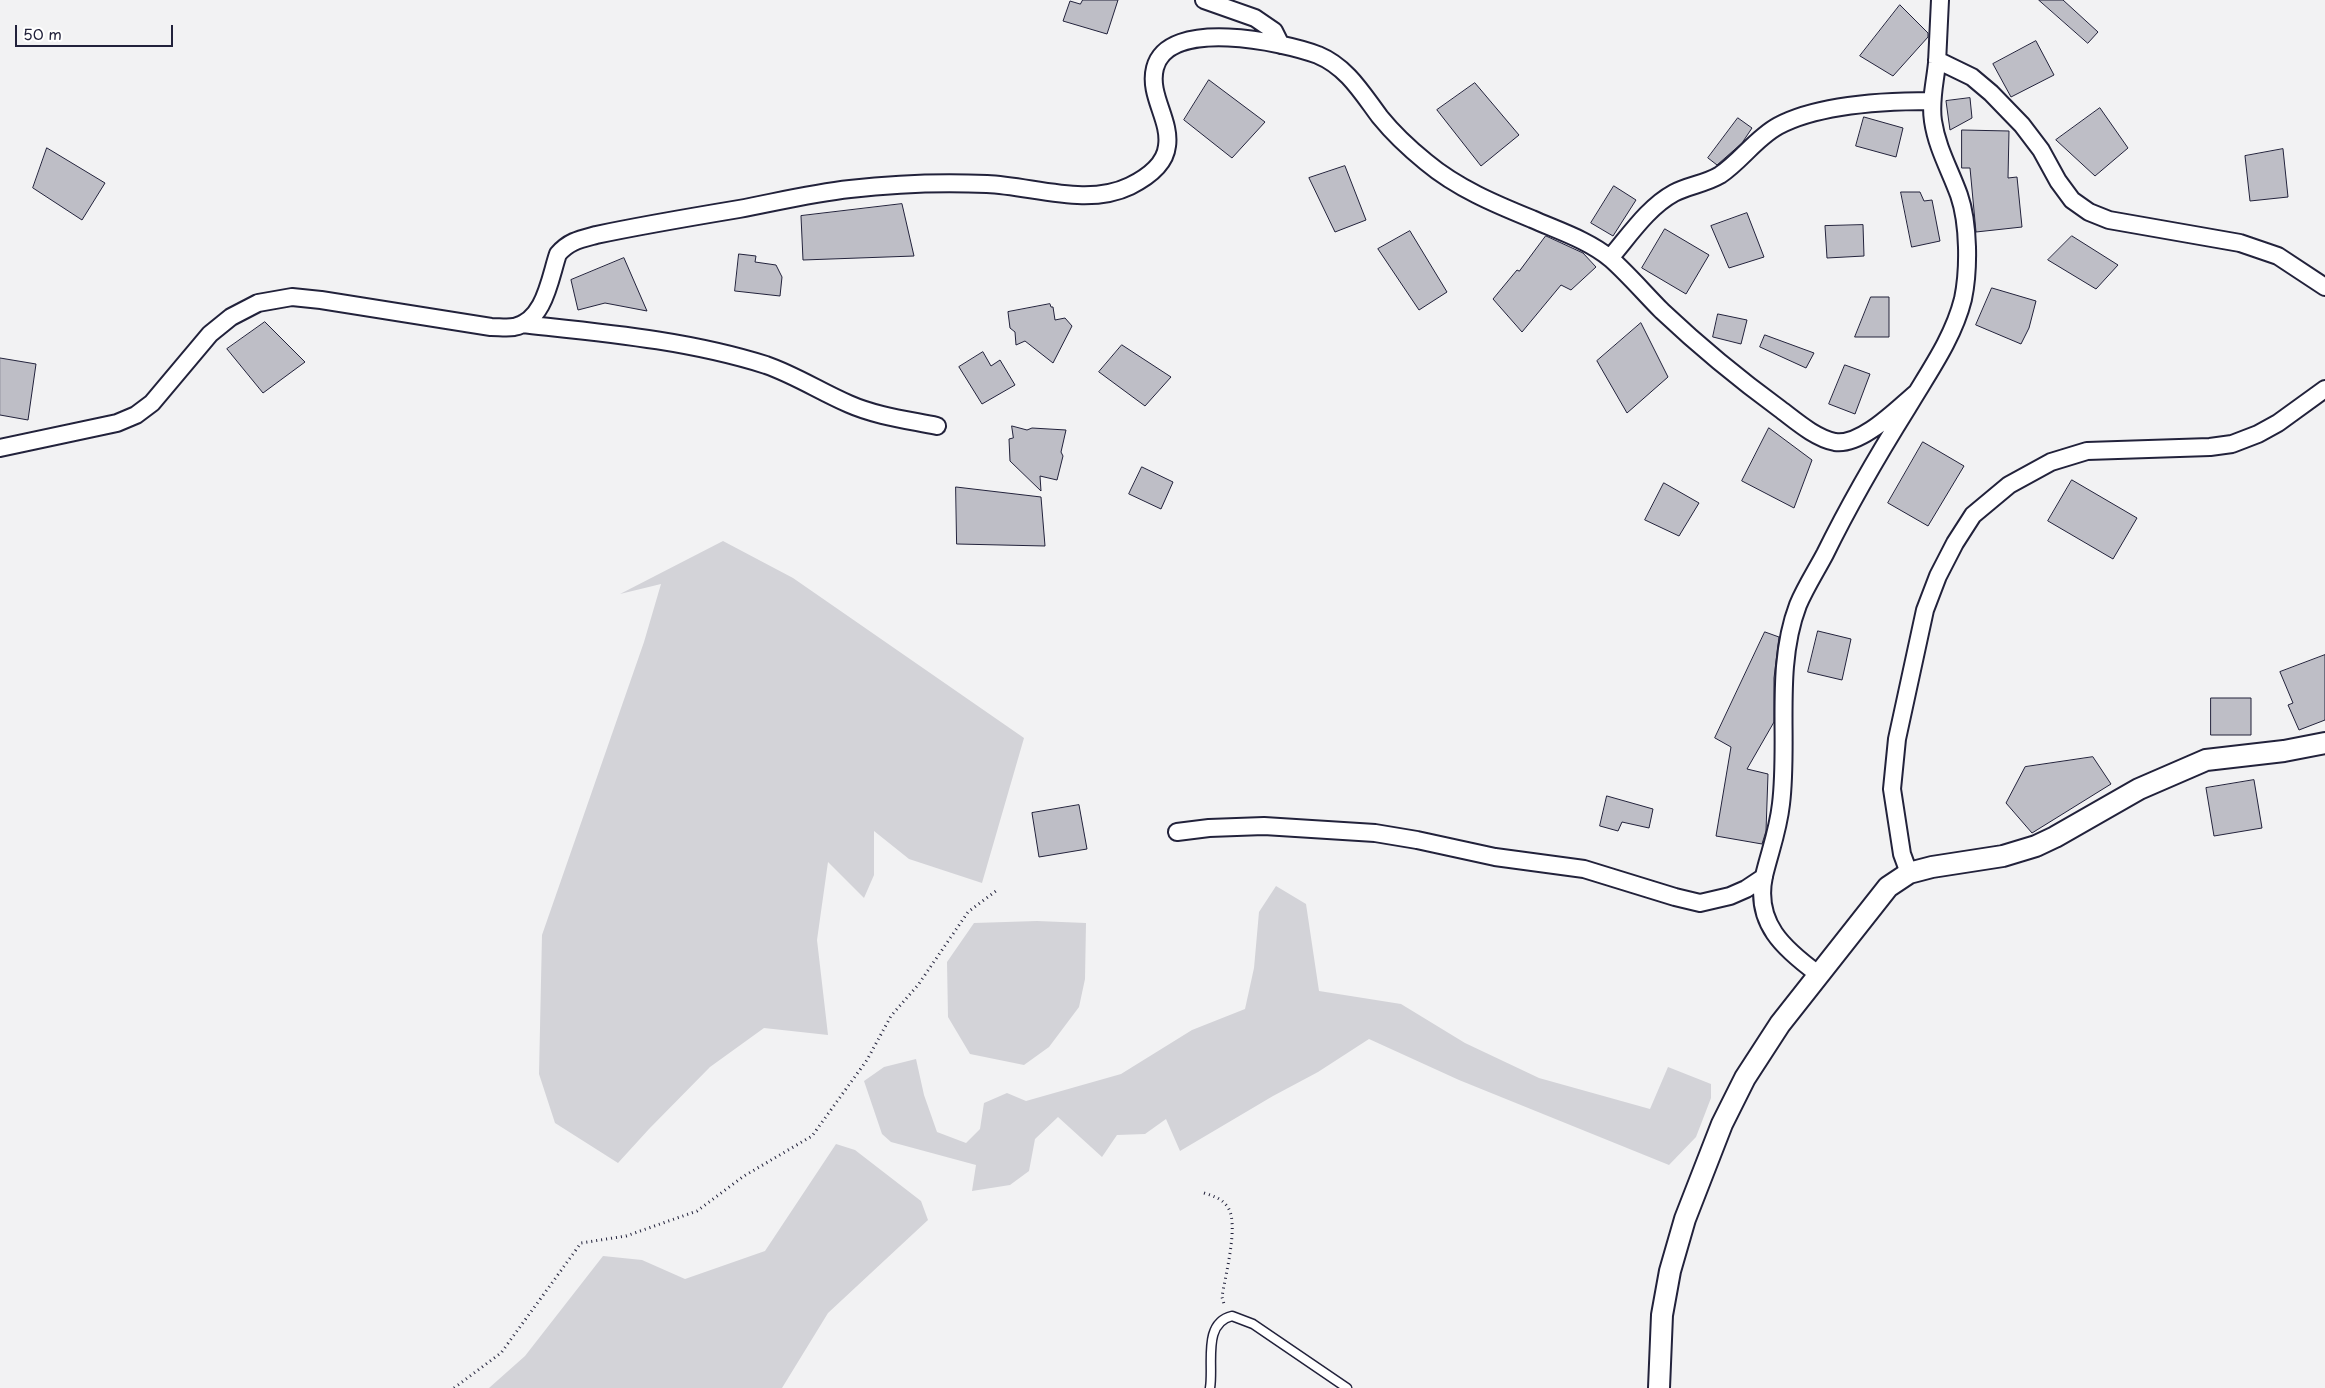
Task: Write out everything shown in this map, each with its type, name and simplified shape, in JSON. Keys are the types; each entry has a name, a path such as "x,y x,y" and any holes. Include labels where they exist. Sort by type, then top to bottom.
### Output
{"street":[{"path":"1204,0 1255,18 1274,31 1281,46"},
{"path":"1818,974 1800,961 1776,936 1767,922 1762,898 1764,877 1775,842 1784,784 1786,670 1790,632 1799,605 1848,507 1935,364 1951,332 1963,300 1966,275 1964,211 1941,154 1931,101 1937,60 1940,0"},
{"path":"522,324 533,316 542,304 558,254 572,242 596,235 850,189 980,183 1103,195 1131,185 1157,167 1165,157 1168,142 1154,82 1155,65 1164,51 1174,44 1195,38 1237,38 1281,46 1319,56 1333,63 1354,81 1396,134 1423,160 1449,179 1502,206 1571,234 1610,258 1662,311 1743,382 1802,426 1828,440 1841,443 1853,441 1916,394"},
{"path":"1937,60 1972,77 1991,93 2032,137 2072,200 2089,212 2109,220 2250,246 2278,256 2325,287"},
{"path":"1610,258 1659,202 1674,192 1706,183 1728,169 1763,136 1778,126 1804,115 1879,102 1931,101"},
{"path":"0,448 117,424 136,415 152,404 210,334 231,317 258,303 278,298 302,298 491,327 510,327 522,324 655,340 739,358 789,374 849,404 872,412 937,426"},
{"path":"1909,873 1902,854 1892,789 1897,740 1926,610 1938,576 1954,543 1973,515 2009,485 2051,462 2088,451 2210,447 2232,444 2258,434 2278,423 2325,389"},
{"path":"1659,1388 1662,1315 1670,1271 1685,1219 1722,1124 1745,1078 1780,1024 1888,886 1909,873 1932,866 2003,856 2036,846 2139,789 2206,760 2284,751 2325,743"},
{"path":"1177,832 1209,828 1264,826 1374,834 1417,840 1495,857 1584,870 1700,903 1730,896 1746,889 1764,877"}],"lane":[{"path":"1210,1388 1212,1340 1217,1324 1232,1316 1253,1324 1347,1388"}],"path":[{"path":"454,1388 501,1353 581,1243 626,1236 697,1211 744,1176 812,1136 867,1060 891,1016 918,985 968,912 996,891"},
{"path":"1204,1193 1219,1198 1229,1207 1233,1234 1222,1297 1227,1317"}],"shaded area":[{"path":"723,541 793,578 1024,738 982,883 909,859 874,831 874,875 864,898 828,862 817,940 828,1035 764,1028 710,1067 618,1163 555,1123 539,1074 542,935 644,642 661,584 620,594"},
{"path":"1276,886 1306,904 1319,991 1401,1004 1465,1043 1539,1078 1650,1109 1668,1067 1711,1084 1711,1098 1696,1137 1669,1165 1459,1080 1369,1039 1318,1072 1273,1096 1180,1151 1166,1119 1145,1134 1117,1135 1102,1157 1058,1117 1035,1139 1029,1171 1010,1185 972,1191 976,1165 891,1142 882,1134 864,1081 884,1067 916,1059 924,1095 937,1132 966,1143 980,1129 984,1103 1007,1093 1026,1101 1121,1074 1192,1030 1245,1009 1254,968 1259,912"},
{"path":"1037,921 1086,923 1085,979 1079,1007 1049,1047 1024,1065 970,1054 948,1017 947,962 974,923"},
{"path":"836,1144 855,1150 921,1201 928,1220 828,1313 782,1388 489,1388 525,1356 603,1256 642,1260 685,1279 765,1251"}],"building":[{"path":"1083,0 1118,0 1107,34 1063,21 1070,1 1080,4"},
{"path":"2039,0 2063,0 2098,32 2088,43"},
{"path":"1900,5 1928,33 1928,37 1893,76 1860,56"},
{"path":"2036,41 2054,75 2011,97 1993,64"},
{"path":"1209,80 1265,122 1232,158 1184,120"},
{"path":"1475,83 1519,135 1481,166 1437,110"},
{"path":"1970,98 1972,118 1950,130 1946,101"},
{"path":"2100,108 2128,148 2095,176 2056,140"},
{"path":"1864,117 1903,128 1896,157 1856,146"},
{"path":"1738,118 1752,128 1742,143 1717,165 1708,158"},
{"path":"1962,130 2009,131 2008,178 2017,177 2022,227 1976,232 1970,168 1962,168"},
{"path":"47,148 105,183 82,220 33,188"},
{"path":"2283,149 2288,197 2250,201 2245,156"},
{"path":"1345,166 1366,220 1335,232 1309,178"},
{"path":"1614,186 1636,200 1613,236 1591,223"},
{"path":"1901,192 1920,192 1924,201 1932,200 1940,241 1912,247"},
{"path":"902,204 914,256 803,260 801,216"},
{"path":"1747,213 1764,257 1729,268 1711,226"},
{"path":"1863,225 1864,256 1827,258 1825,226"},
{"path":"1665,229 1709,255 1686,294 1642,268"},
{"path":"1410,231 1447,292 1419,310 1378,249"},
{"path":"1546,236 1583,253 1596,267 1571,290 1561,285 1522,332 1493,299 1517,270 1519,271"},
{"path":"2072,236 2118,265 2096,289 2048,260"},
{"path":"739,254 756,256 755,262 776,265 782,277 780,296 735,291"},
{"path":"624,258 647,311 605,303 578,310 571,280"},
{"path":"1992,288 2036,301 2029,328 2021,344 1976,325"},
{"path":"1871,297 1889,297 1889,337 1855,337"},
{"path":"1050,304 1053,307 1055,320 1065,318 1072,326 1053,363 1025,341 1016,345 1015,332 1010,328 1008,312"},
{"path":"1718,314 1747,320 1741,344 1713,337"},
{"path":"265,322 305,362 263,393 227,349"},
{"path":"1641,323 1668,377 1627,413 1597,361"},
{"path":"1765,335 1814,353 1806,368 1760,347"},
{"path":"1122,345 1171,377 1145,406 1099,372"},
{"path":"983,352 991,366 1000,360 1015,385 982,404 959,367"},
{"path":"0,358 36,364 28,420 0,415"},
{"path":"1845,365 1870,374 1855,414 1829,404"},
{"path":"1012,426 1027,430 1032,428 1066,430 1061,452 1063,456 1057,480 1040,476 1041,491 1010,461 1009,439 1013,438"},
{"path":"1769,428 1812,460 1794,508 1742,481"},
{"path":"1923,442 1964,466 1928,526 1888,503"},
{"path":"1142,467 1173,482 1161,509 1129,494"},
{"path":"2072,480 2137,518 2113,559 2048,521"},
{"path":"1664,483 1699,503 1679,536 1645,520"},
{"path":"956,487 1041,497 1045,546 957,544"},
{"path":"1818,631 1851,639 1842,680 1808,672"},
{"path":"1765,632 1779,637 1774,678 1774,722 1747,769 1768,774 1766,831 1762,844 1716,836 1731,747 1715,738"},
{"path":"2325,655 2325,720 2299,730 2288,705 2293,703 2280,672"},
{"path":"2211,698 2251,698 2251,735 2211,735"},
{"path":"2093,757 2111,784 2032,833 2006,803 2025,767"},
{"path":"2254,780 2262,828 2214,836 2206,788"},
{"path":"1607,796 1653,809 1649,828 1622,822 1618,831 1600,826"},
{"path":"1079,805 1087,849 1039,857 1032,813"}]}
